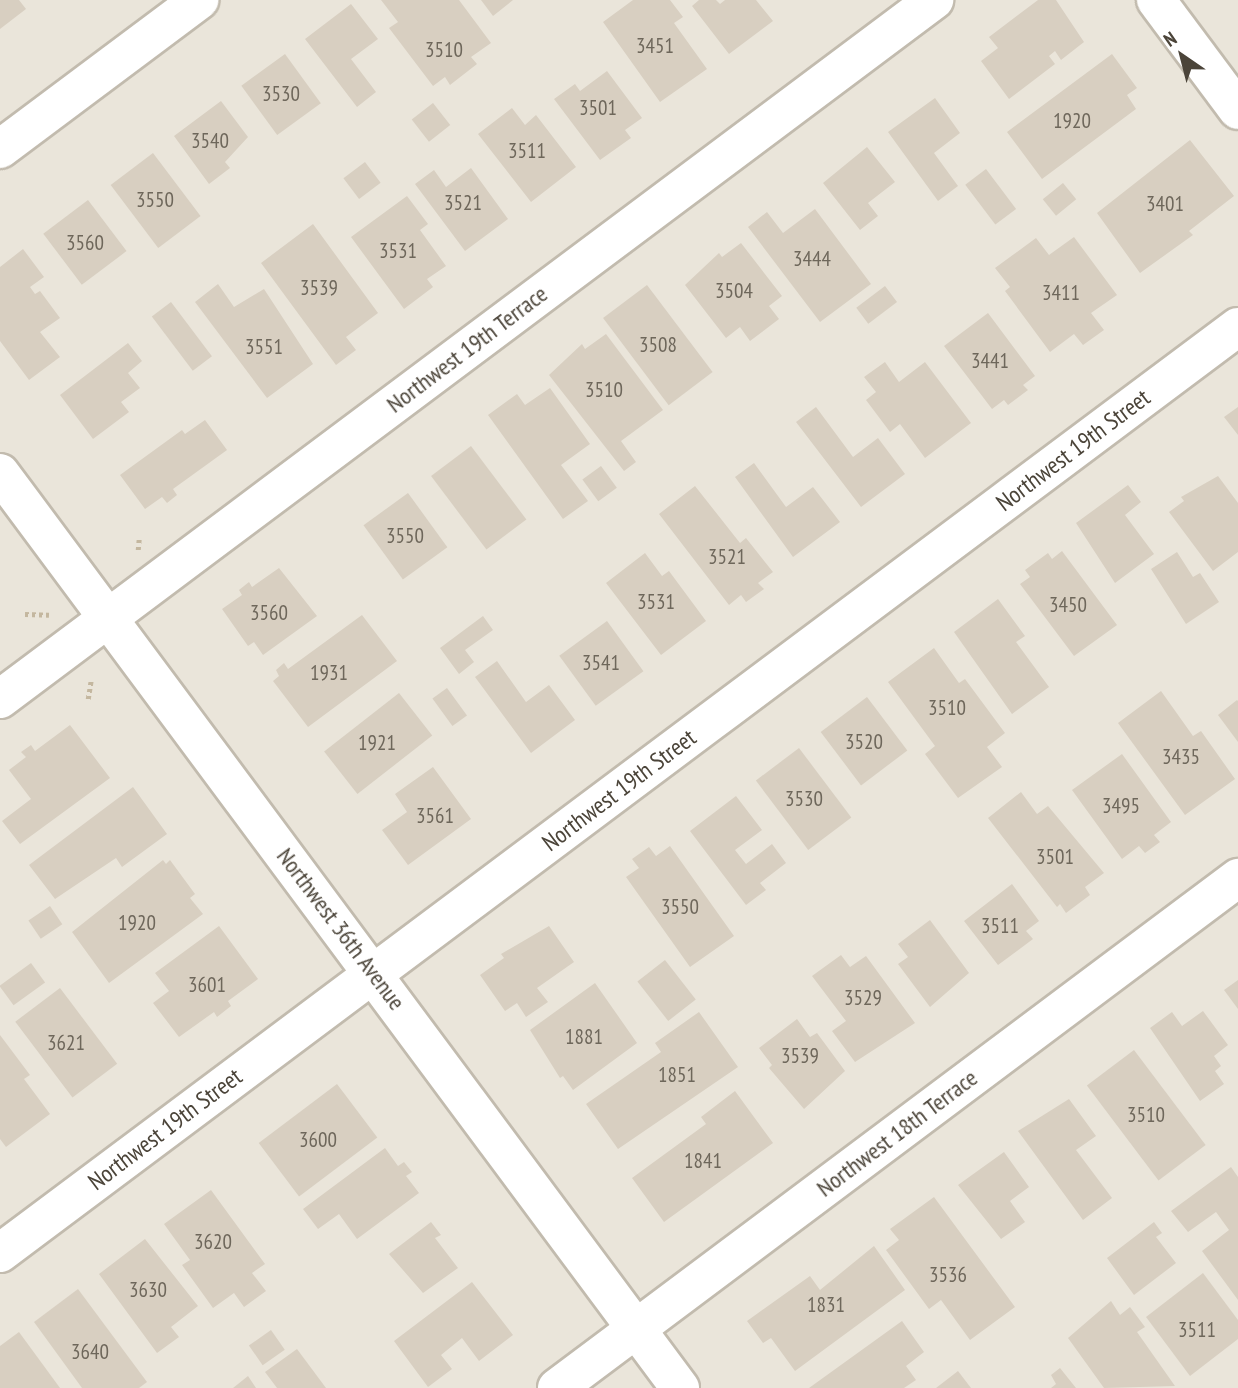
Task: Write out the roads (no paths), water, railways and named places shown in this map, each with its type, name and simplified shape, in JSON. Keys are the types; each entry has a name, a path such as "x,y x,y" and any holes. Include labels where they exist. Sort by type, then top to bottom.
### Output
{"street":[{"path":"0,149 199,0"},
{"name":"Northwest 19th Terrace","path":"0,699 934,0"},
{"path":"1156,0 1238,110"},
{"name":"Northwest 19th Street","path":"0,1253 1238,327"},
{"name":"Northwest 36th Avenue","path":"0,472 680,1388"},
{"name":"Northwest 18th Terrace","path":"557,1388 1238,878"}]}
